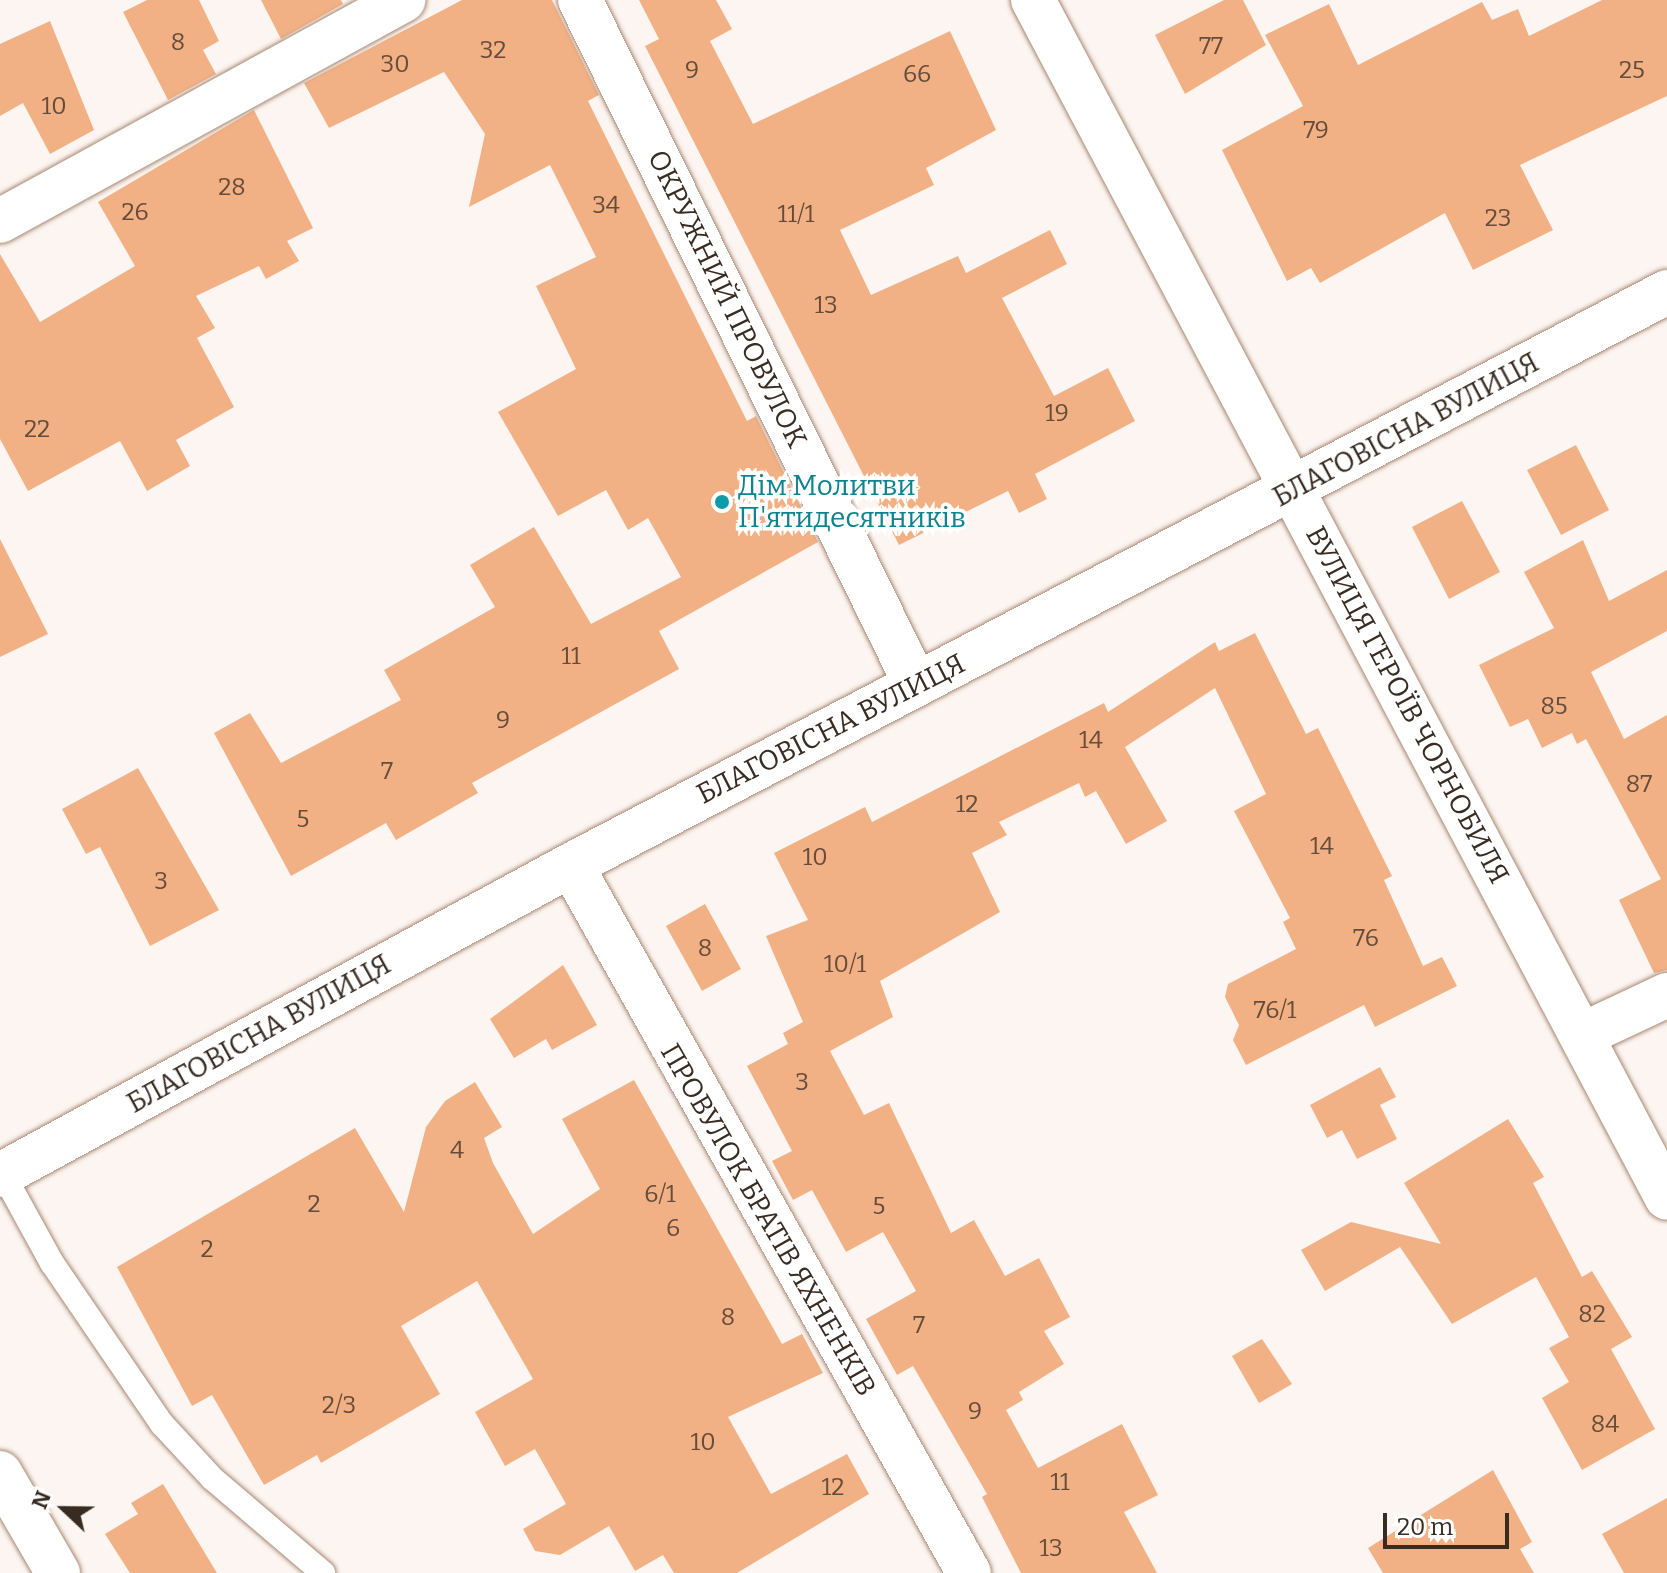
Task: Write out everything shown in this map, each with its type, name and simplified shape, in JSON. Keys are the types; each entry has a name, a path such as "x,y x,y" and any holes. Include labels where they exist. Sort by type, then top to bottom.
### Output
{"street":[{"path":"0,221 403,0"},
{"name":"ОКРУЖНИЙ ПРОВУЛОК","path":"580,0 916,685"},
{"name":"ВУЛИЦЯ ГЕРОЇВ ЧОРНОБИЛЯ","path":"1033,0 1667,1198"},
{"name":"БЛАГОВІСНА ВУЛИЦЯ","path":"2,1174 571,865 1667,292"},
{"name":"ПРОВУЛОК БРАТІВ ЯХНЕНКІВ","path":"571,865 969,1573"},
{"path":"1582,1035 1667,995"},
{"path":"0,1473 58,1573"}],"lane":[{"path":"2,1174 52,1263 162,1424 213,1479 323,1573"}],"building":[{"path":"147,0 199,0 219,41 203,50 216,74 168,100 123,12"},
{"path":"261,0 341,0 343,4 281,39"},
{"path":"462,0 552,0 599,95 588,101 747,421 756,416 818,542 659,631 679,669 472,783 478,793 396,840 386,823 291,876 214,733 250,713 281,763 401,700 384,670 495,607 470,565 534,527 591,624 681,577 648,518 628,530 606,490 558,516 498,412 576,369 536,286 596,257 550,165 469,207 485,134 444,72 329,128 304,83"},
{"path":"639,0 716,0 732,29 710,41 753,124 950,31 996,130 926,168 934,185 840,230 871,295 958,256 966,273 1050,230 1067,264 1002,298 1054,396 1108,368 1135,421 1035,474 1047,499 1019,513 1008,491 899,545 645,46 659,39"},
{"path":"1224,0 1243,0 1266,45 1185,94 1155,35"},
{"path":"1602,0 1667,0 1667,96 1520,165 1553,230 1473,270 1445,213 1320,283 1311,268 1287,281 1222,150 1303,106 1265,35 1329,4 1358,65 1482,2 1492,20 1518,9 1529,36"},
{"path":"50,21 94,130 50,154 23,103 0,116 0,44"},
{"path":"254,110 313,228 287,241 299,261 266,279 259,266 196,296 215,328 197,338 234,407 176,440 190,466 147,491 120,441 28,491 0,439 0,254 40,322 135,266 98,202"},
{"path":"1576,445 1609,510 1561,535 1527,470"},
{"path":"1462,501 1500,572 1449,599 1412,527"},
{"path":"0,539 48,634 0,657"},
{"path":"1583,540 1609,601 1667,570 1667,631 1591,672 1624,739 1667,715 1667,970 1654,973 1619,900 1661,879 1586,739 1577,744 1572,733 1542,748 1528,719 1510,727 1479,665 1554,628 1524,572"},
{"path":"1255,633 1306,734 1318,728 1392,876 1384,880 1423,966 1442,957 1457,986 1375,1027 1364,1005 1246,1065 1233,1040 1239,1025 1225,997 1228,984 1296,949 1283,922 1290,918 1234,811 1266,794 1215,688 1125,747 1167,821 1126,844 1096,791 1085,797 1079,783 999,822 1007,835 972,853 1000,912 880,981 893,1017 830,1051 864,1115 889,1103 951,1233 974,1220 1005,1276 1039,1258 1070,1317 1044,1331 1064,1364 1019,1392 1023,1400 1006,1410 1038,1468 1122,1424 1158,1495 1124,1512 1157,1573 1021,1573 982,1497 987,1494 913,1366 897,1375 866,1319 916,1291 883,1232 846,1252 812,1190 793,1200 772,1161 792,1151 747,1066 788,1044 783,1033 803,1022 766,936 808,920 774,853 865,807 872,822 1104,703 1108,712 1215,642 1219,651"},
{"path":"138,768 219,910 150,946 100,847 86,854 62,809"},
{"path":"705,904 741,969 702,991 666,926"},
{"path":"563,965 597,1025 552,1050 546,1039 514,1058 490,1019"},
{"path":"1380,1067 1396,1097 1380,1105 1397,1139 1357,1159 1342,1130 1327,1138 1310,1105"},
{"path":"634,1080 782,1344 802,1334 823,1373 728,1417 771,1494 847,1454 869,1494 737,1573 674,1573 663,1555 635,1571 609,1526 560,1555 535,1551 523,1529 566,1504 535,1449 505,1466 475,1412 533,1379 477,1281 401,1326 440,1394 321,1463 317,1455 264,1485 212,1395 192,1406 117,1267 355,1128 404,1212 426,1127 445,1101 475,1082 502,1127 484,1138 493,1163 533,1234 600,1189 562,1119"},
{"path":"1508,1119 1544,1177 1533,1183 1582,1277 1592,1271 1632,1337 1611,1349 1655,1429 1582,1470 1542,1398 1569,1382 1549,1348 1569,1337 1536,1277 1452,1324 1400,1247 1325,1291 1301,1250 1351,1222 1441,1244 1404,1183"},
{"path":"1262,1339 1292,1384 1259,1403 1232,1356"},
{"path":"1493,1470 1532,1542 1520,1549 1534,1573 1383,1573 1368,1548"},
{"path":"163,1484 217,1573 130,1573 105,1534 138,1514 131,1503"},
{"path":"1667,1498 1667,1573 1624,1573 1602,1534"}],"place":[{"name":"Дім Молитви П'ятидесятників","path":"722,502"}]}
